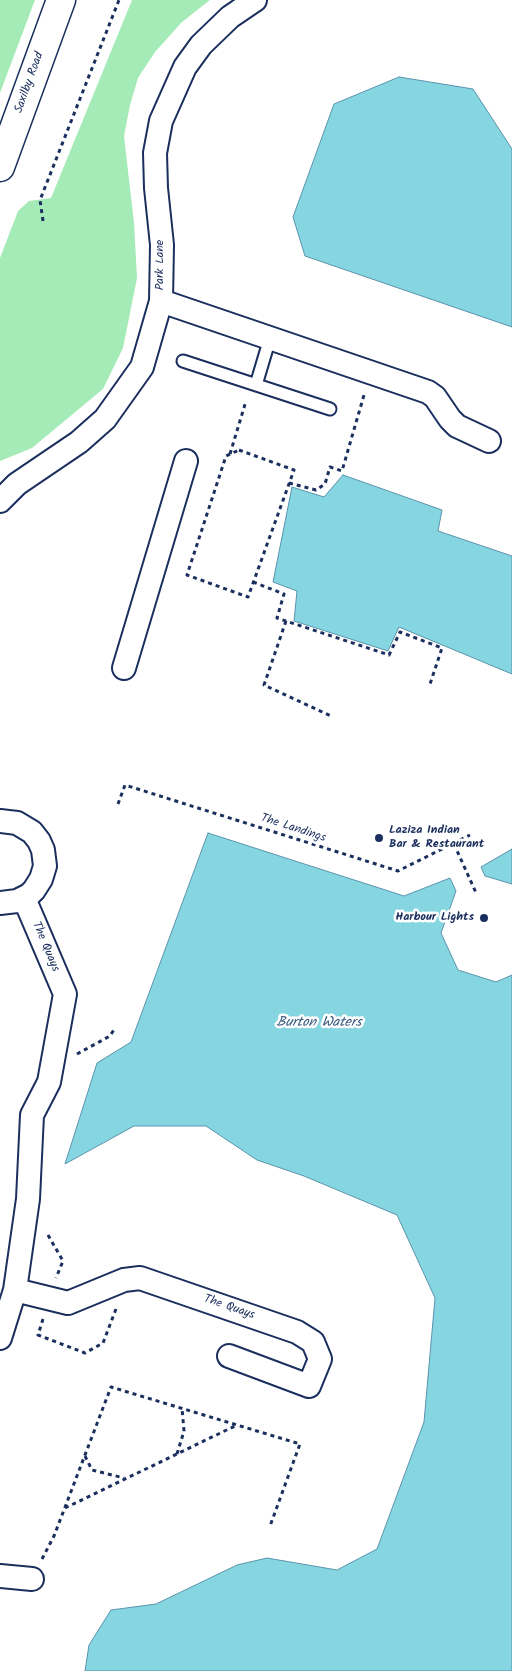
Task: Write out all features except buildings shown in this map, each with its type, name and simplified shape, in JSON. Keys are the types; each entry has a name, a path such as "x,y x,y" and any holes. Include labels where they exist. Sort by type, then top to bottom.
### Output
{"highway":[{"name":"Saxilby Road","path":"0,167 61,0"}],"street":[{"name":"Park Lane","path":"0,501 17,484 79,442 105,419 142,367 161,300 162,245 156,188 155,153 161,121 185,67 201,45 230,17 255,0"},
{"path":"161,300 428,392 435,397 457,426 494,443"},
{"path":"124,668 186,461"},
{"path":"0,821 13,822 27,828 36,837 43,850 45,866 41,879 34,890 24,898 12,903 0,903"},
{"name":"The Quays","path":"0,1338 14,1290 28,1199 32,1115 49,1082 65,994 24,898"},
{"name":"The Quays","path":"14,1290 68,1303 127,1280 140,1278 297,1332 314,1342 320,1359 309,1386 228,1356"},
{"path":"0,1576 32,1579"}],"lane":[{"path":"254,384 270,338"},
{"path":"183,361 330,408"}],"path":[{"path":"43,221 40,200 120,0"},
{"path":"290,483 316,490 325,484 330,467 342,471 370,372"},
{"path":"230,455 254,384"},
{"path":"239,450 294,470 248,597 187,575 226,456 230,455 239,450"},
{"path":"253,582 284,594 277,618 389,655 400,632 442,648 430,684"},
{"path":"286,621 264,685 331,716"},
{"name":"The Landings","path":"118,804 125,785 398,872 470,836"},
{"path":"454,844 477,896"},
{"path":"54,1054 70,1058 110,1036 115,1028"},
{"path":"24,1222 40,1222 63,1261 48,1298 38,1335 85,1352 103,1343 127,1280"},
{"path":"32,1579 54,1536 111,1386 300,1444 270,1526"},
{"path":"176,1454 184,1431 182,1408"},
{"path":"65,1508 237,1425"},
{"path":"85,1456 92,1470 126,1479"}],"green space":[{"path":"0,0 35,0 0,93"},
{"path":"132,0 210,0 182,22 155,52 138,78 130,105 124,136 134,223 137,278 123,348 103,389 32,448 0,461 0,258 18,211 29,201 51,198"}],"water":[{"path":"399,77 473,89 512,149 512,327 305,256 293,217 334,104"},
{"path":"343,475 442,510 438,531 512,556 512,674 399,627 388,651 294,621 297,591 273,582 292,487 324,497"},
{"name":"Burton Waters","path":"208,833 404,896 450,878 456,891 441,933 458,970 496,982 512,975 512,1671 85,1671 89,1645 111,1610 156,1604 237,1565 267,1558 337,1570 377,1549 424,1422 435,1298 397,1215 304,1176 257,1160 206,1126 134,1126 65,1164 97,1063 131,1042"},
{"path":"512,849 512,884 485,876 481,867"}],"place":[{"name":"Laziza Indian Bar & Restaurant","path":"379,838"},
{"name":"Harbour Lights","path":"484,918"}]}
